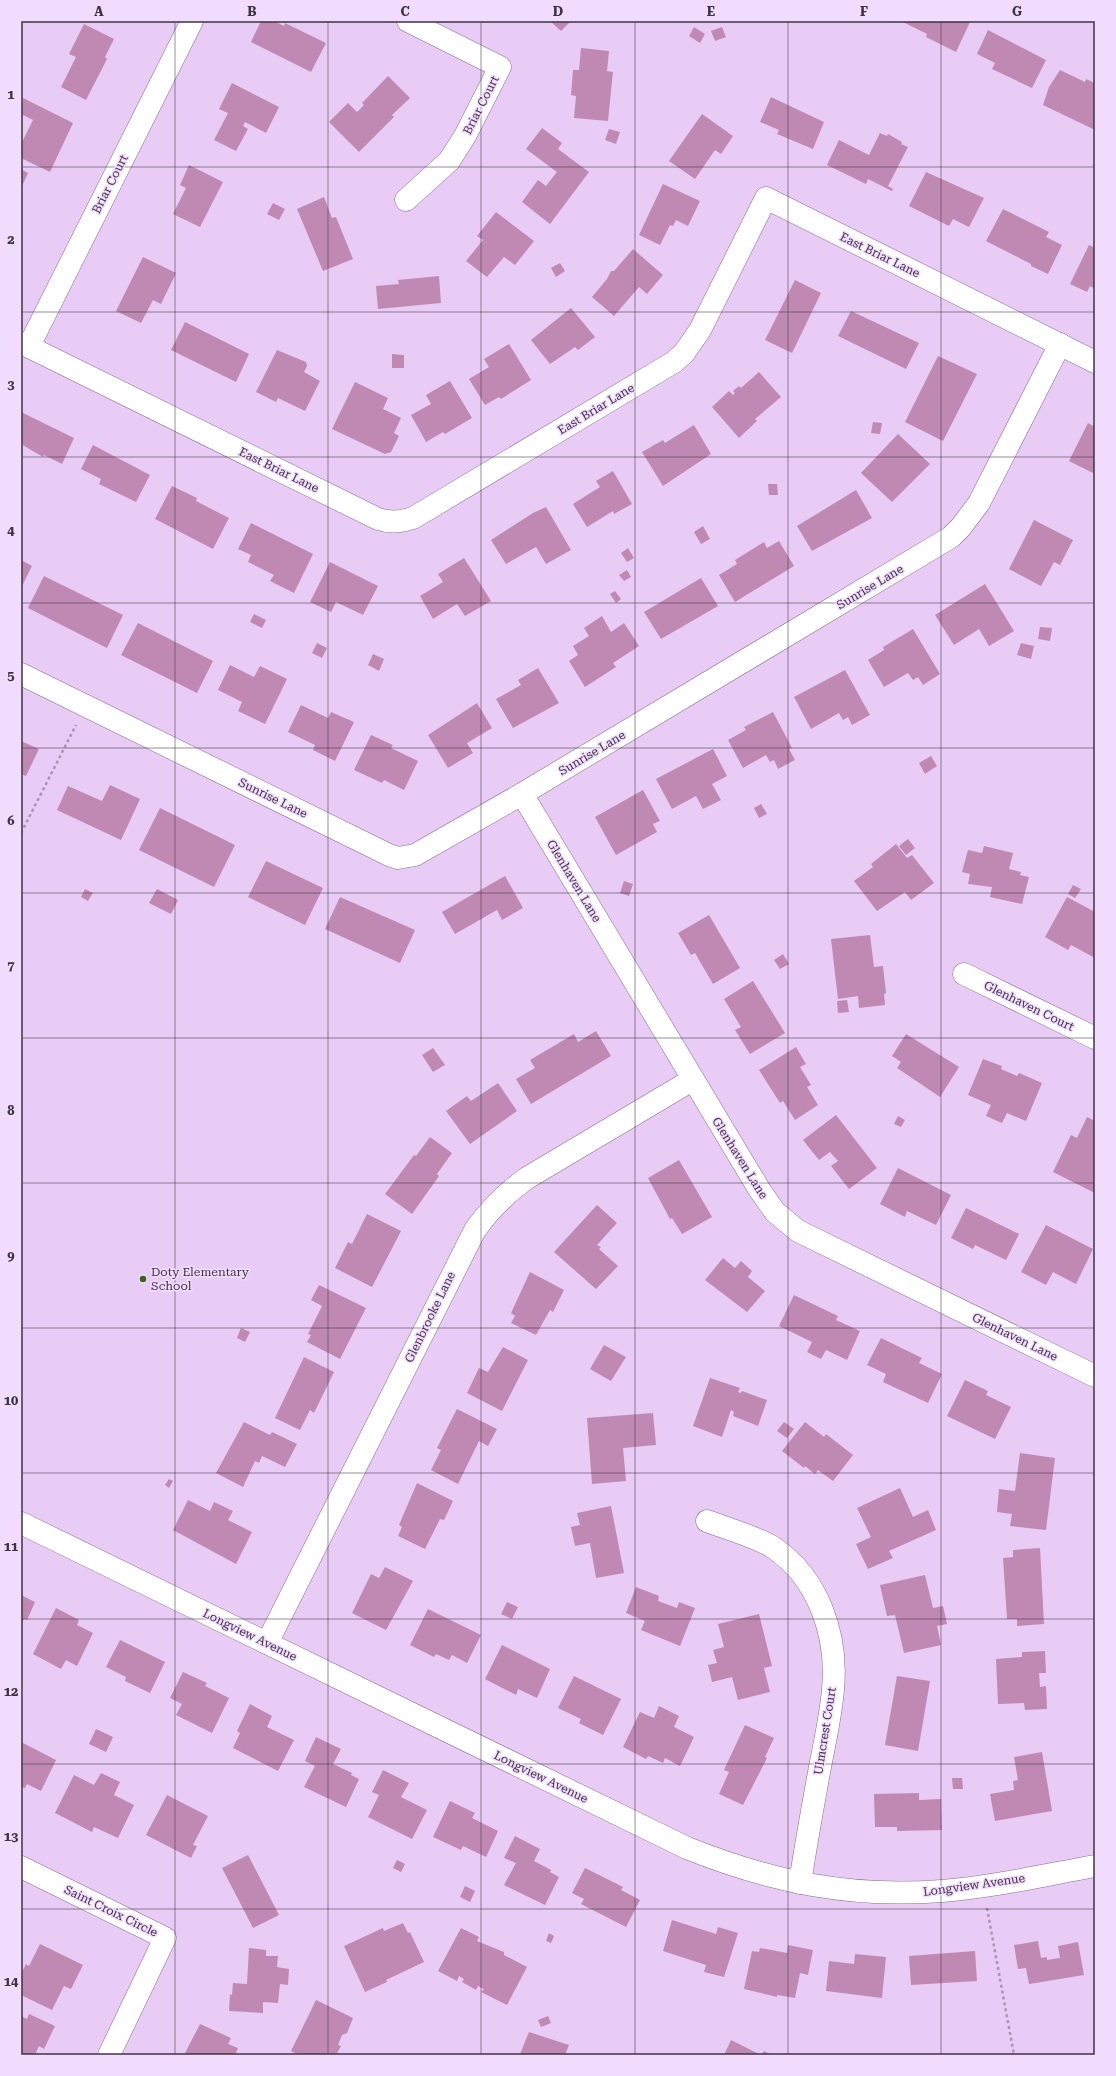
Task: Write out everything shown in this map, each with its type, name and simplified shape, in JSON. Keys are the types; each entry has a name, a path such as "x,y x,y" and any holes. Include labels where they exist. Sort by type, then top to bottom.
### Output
{"street":[{"name":"Briar Court","path":"25,344 192,21"},
{"name":"Briar Court","path":"406,200 449,161 465,136 500,67 408,21"},
{"name":"East Briar Lane","path":"25,344 370,516 389,522 401,522 413,518 674,362 684,353 700,330 766,198 1095,362"},
{"name":"Sunrise Lane","path":"21,674 382,852 398,858 415,856 522,794 951,537 961,527 979,503 1060,344"},
{"name":"Glenhaven Lane","path":"522,794 692,1080 766,1200 775,1212 793,1228 1095,1376"},
{"name":"Glenhaven Court","path":"964,974 1095,1038"},
{"name":"Glenbrooke Lane","path":"267,1643 474,1230 488,1211 506,1193 527,1178 692,1080"},
{"name":"Ulmcrest Court","path":"707,1521 773,1548 792,1563 805,1578 817,1597 831,1644 833,1688 800,1883"},
{"name":"Longview Avenue","path":"21,1523 687,1848 756,1873 800,1883 849,1891 897,1893 943,1891 982,1886 1095,1866"},
{"name":"Saint Croix Circle","path":"21,1867 165,1938 109,2055"}],"path":[{"path":"21,833 86,706"},
{"path":"982,1886 1014,2055"}],"building":[{"path":"261,21 274,21 284,26 285,23 326,43 311,72 251,42"},
{"path":"550,21 571,21 561,31"},
{"path":"901,21 970,22 956,52 926,37 927,34"},
{"path":"84,24 114,39 105,57 107,59 86,100 61,87 76,57 69,54"},
{"path":"694,27 705,34 700,43 689,36"},
{"path":"722,27 726,37 715,41 711,31"},
{"path":"988,30 1046,60 1032,88 992,69 995,63 977,54"},
{"path":"581,48 609,51 607,71 613,72 608,121 574,118 576,96 571,95 573,70 579,70"},
{"path":"1060,70 1085,82 1086,79 1095,83 1095,130 1043,105 1049,87"},
{"path":"388,76 410,98 392,115 394,117 359,152 329,122 348,103 357,112 364,105 362,103"},
{"path":"232,83 279,107 266,133 245,122 243,126 248,129 236,151 214,140 228,113 219,109"},
{"path":"771,97 824,122 813,149 777,134 779,130 760,122"},
{"path":"23,98 73,123 50,172 21,158 21,144 33,120 21,114"},
{"path":"702,114 733,136 721,154 715,150 695,179 669,161"},
{"path":"542,128 562,143 558,149 589,172 550,224 522,202 538,180 546,186 557,172 526,149"},
{"path":"609,129 620,132 616,144 605,140"},
{"path":"880,133 887,136 888,134 902,142 901,144 908,147 888,186 893,189 892,191 868,179 866,184 827,165 839,140 869,155"},
{"path":"189,165 223,182 200,227 173,214 186,188 180,185"},
{"path":"21,169 28,173 22,186 21,185"},
{"path":"926,172 984,198 969,227 953,219 949,226 909,206"},
{"path":"663,184 700,201 688,226 676,220 673,226 670,225 660,245 639,235"},
{"path":"324,197 332,218 336,217 353,259 323,271 297,209"},
{"path":"273,203 285,209 279,220 267,214"},
{"path":"1003,209 1049,232 1046,237 1062,245 1048,274 986,241"},
{"path":"496,212 534,241 515,265 504,257 487,277 466,261 483,240 477,236"},
{"path":"1089,245 1095,248 1095,289 1090,286 1087,292 1070,284"},
{"path":"633,249 663,275 647,294 639,287 614,316 592,297 607,279 611,271 614,271"},
{"path":"143,257 176,273 161,304 153,300 141,323 116,311"},
{"path":"560,263 565,271 556,277 551,268"},
{"path":"439,276 441,303 378,309 376,286 399,284 398,280"},
{"path":"795,280 821,293 792,353 765,340"},
{"path":"571,308 595,337 578,350 575,347 550,364 531,340"},
{"path":"851,311 919,343 906,369 838,336"},
{"path":"185,322 249,354 236,382 171,350"},
{"path":"509,344 531,380 501,399 499,397 485,405 469,379 489,367 484,359"},
{"path":"277,350 306,362 307,366 304,372 320,381 305,411 278,398 276,402 256,392"},
{"path":"392,354 404,355 404,368 392,368"},
{"path":"938,356 977,374 943,441 905,422"},
{"path":"759,372 781,397 755,419 757,421 739,438 712,407 729,391 733,395 735,393 733,391 739,386 741,388"},
{"path":"450,381 472,418 445,434 443,432 426,442 411,415 431,404 426,395"},
{"path":"355,382 388,398 383,409 401,418 394,433 399,436 391,452 385,454 332,429"},
{"path":"21,412 74,438 62,464 44,455 43,457 21,444"},
{"path":"873,422 882,423 880,434 871,433"},
{"path":"1088,423 1095,427 1095,474 1069,461"},
{"path":"694,425 711,454 663,486 642,452 663,440 665,443"},
{"path":"898,434 930,464 892,502 861,473"},
{"path":"93,445 150,475 136,502 99,484 101,479 81,469"},
{"path":"613,471 632,504 614,514 613,511 587,527 573,504 600,487 596,481"},
{"path":"768,484 777,484 778,495 769,495"},
{"path":"172,486 197,498 196,501 229,518 213,549 155,519"},
{"path":"856,490 872,518 812,551 797,526"},
{"path":"546,507 571,550 546,564 536,547 506,564 491,540 533,513"},
{"path":"1034,520 1073,540 1060,565 1054,562 1041,586 1009,569"},
{"path":"251,523 313,554 294,593 270,581 274,575 248,562 251,555 238,549"},
{"path":"703,526 710,539 701,544 694,532"},
{"path":"779,541 794,566 735,602 719,575 737,564 735,560 764,542 767,548"},
{"path":"628,548 634,558 627,562 621,553"},
{"path":"464,558 491,601 465,616 457,604 433,619 420,596 443,582 438,574"},
{"path":"21,560 32,566 21,588"},
{"path":"330,562 378,586 363,615 336,602 331,612 310,602"},
{"path":"627,570 631,577 624,581 619,575"},
{"path":"44,576 123,615 107,648 28,608"},
{"path":"701,578 718,606 661,639 644,612"},
{"path":"985,584 1014,631 989,646 979,629 954,645 935,615"},
{"path":"615,591 621,599 616,603 610,594"},
{"path":"254,614 266,620 262,628 250,622"},
{"path":"602,616 611,632 624,623 639,646 613,663 616,667 585,687 569,661 578,655 573,646 589,636 584,628"},
{"path":"138,623 213,661 197,693 121,655"},
{"path":"1040,627 1052,628 1050,641 1038,639"},
{"path":"913,629 940,674 923,685 918,677 913,680 908,673 884,687 868,660 884,650 883,647"},
{"path":"317,643 327,648 322,658 312,653"},
{"path":"1021,643 1034,646 1031,659 1017,655"},
{"path":"373,654 384,659 379,671 368,665"},
{"path":"230,665 254,677 260,666 287,679 265,724 238,711 242,702 218,690"},
{"path":"538,668 559,703 513,728 496,699 521,685 518,680"},
{"path":"845,670 870,715 852,725 848,717 843,720 839,713 811,729 794,697"},
{"path":"477,703 492,728 467,743 473,753 448,768 428,735"},
{"path":"301,705 328,718 331,712 354,722 335,761 313,750 315,745 288,732"},
{"path":"773,712 792,748 789,749 795,760 778,769 774,760 770,762 766,755 743,768 728,740 746,730 744,727"},
{"path":"371,735 393,745 391,748 418,761 404,790 384,780 382,783 354,770"},
{"path":"21,741 39,749 26,776 21,774"},
{"path":"713,749 727,776 712,784 721,800 703,809 696,796 672,809 656,779"},
{"path":"931,756 937,766 925,774 919,763"},
{"path":"110,785 140,799 121,840 57,810 68,786 102,801"},
{"path":"643,790 660,821 653,824 657,832 616,855 595,817"},
{"path":"761,804 767,814 759,818 754,808"},
{"path":"160,808 235,845 214,887 139,850"},
{"path":"908,839 915,848 906,855 899,846"},
{"path":"896,844 907,858 912,855 934,883 911,900 905,892 877,911 854,881 873,867 871,864"},
{"path":"984,846 1013,853 1009,869 1021,872 1020,875 1029,877 1022,904 990,897 992,887 968,884 970,874 962,872 968,850 982,853"},
{"path":"266,861 323,888 305,925 248,897"},
{"path":"505,876 523,908 502,920 497,910 455,934 442,912"},
{"path":"624,881 633,884 629,896 620,893"},
{"path":"1073,885 1081,889 1075,898 1068,894"},
{"path":"85,889 93,893 88,901 81,897"},
{"path":"157,889 178,900 171,914 149,903"},
{"path":"340,897 415,930 400,963 325,929"},
{"path":"1067,897 1095,912 1095,958 1071,945 1068,950 1045,937"},
{"path":"709,915 740,968 713,984 695,953 691,955 678,933"},
{"path":"870,935 874,967 883,966 886,993 884,994 885,1005 859,1008 858,996 838,999 831,939"},
{"path":"783,954 789,964 780,969 774,960"},
{"path":"753,981 785,1033 750,1054 735,1030 741,1027 724,999"},
{"path":"847,1000 849,1012 838,1013 837,1001"},
{"path":"596,1031 611,1056 531,1104 516,1079 535,1068 530,1060 574,1034 578,1042"},
{"path":"906,1034 959,1067 940,1097 897,1068 901,1062 892,1056"},
{"path":"796,1047 806,1064 800,1067 811,1085 807,1087 818,1105 795,1120 783,1101 780,1103 759,1070"},
{"path":"433,1048 445,1065 433,1072 422,1055"},
{"path":"983,1059 1002,1066 1001,1069 1017,1076 1019,1073 1042,1083 1026,1121 1007,1113 1002,1123 986,1116 991,1105 968,1095"},
{"path":"498,1083 517,1111 470,1144 446,1111 467,1096 471,1101"},
{"path":"836,1115 877,1168 849,1189 831,1166 838,1161 830,1152 819,1160 803,1140"},
{"path":"898,1116 905,1120 901,1127 894,1124"},
{"path":"1087,1117 1095,1121 1095,1193 1053,1172 1071,1135 1077,1138"},
{"path":"430,1137 452,1153 437,1174 439,1176 412,1214 385,1194 414,1155 416,1156"},
{"path":"679,1160 712,1217 682,1234 672,1218 670,1219 648,1178"},
{"path":"898,1168 951,1195 936,1225 907,1211 905,1217 880,1204"},
{"path":"597,1205 617,1223 597,1245 601,1247 599,1249 618,1266 596,1289 554,1252"},
{"path":"966,1208 1019,1234 1006,1260 975,1245 973,1249 951,1238"},
{"path":"367,1214 401,1231 372,1287 335,1268 348,1242 352,1244"},
{"path":"1046,1225 1093,1249 1076,1284 1053,1272 1046,1285 1021,1272"},
{"path":"723,1258 735,1268 741,1261 752,1271 748,1277 765,1291 747,1312 705,1280"},
{"path":"530,1272 564,1290 553,1312 550,1310 536,1335 511,1323 515,1316 511,1313"},
{"path":"319,1285 366,1308 340,1359 307,1342 311,1335 308,1334 322,1306 311,1300"},
{"path":"794,1295 838,1316 836,1320 860,1331 847,1360 826,1350 821,1359 807,1352 812,1342 779,1326"},
{"path":"241,1328 250,1332 245,1342 237,1338"},
{"path":"881,1338 922,1358 919,1363 942,1374 928,1403 883,1382 886,1374 867,1365"},
{"path":"604,1345 626,1357 611,1381 590,1369"},
{"path":"503,1347 528,1360 502,1411 467,1393 479,1368 488,1372"},
{"path":"304,1357 334,1372 314,1413 310,1410 300,1430 275,1418"},
{"path":"710,1378 740,1388 738,1392 741,1393 742,1391 767,1400 758,1426 733,1416 734,1412 731,1410 722,1437 693,1426"},
{"path":"965,1380 988,1391 986,1395 1011,1407 995,1439 947,1416"},
{"path":"457,1409 497,1429 488,1446 479,1441 458,1484 431,1470 441,1450 437,1448"},
{"path":"653,1413 656,1445 623,1448 626,1481 592,1484 587,1418"},
{"path":"244,1422 270,1435 272,1432 297,1444 285,1467 262,1456 259,1463 255,1461 243,1487 216,1473"},
{"path":"784,1422 794,1429 787,1438 777,1431"},
{"path":"805,1422 824,1437 826,1434 853,1455 833,1481 818,1470 815,1474 805,1466 804,1468 782,1451"},
{"path":"1020,1453 1055,1458 1046,1530 1010,1526 1012,1514 997,1512 999,1489 1015,1491"},
{"path":"169,1479 173,1481 169,1488 165,1485"},
{"path":"417,1483 453,1501 444,1520 440,1519 425,1549 398,1536 402,1527 399,1525"},
{"path":"900,1488 913,1517 928,1510 936,1530 889,1551 893,1558 868,1569 856,1544 871,1537 857,1508"},
{"path":"188,1500 210,1511 214,1502 233,1511 228,1520 252,1532 236,1564 173,1530"},
{"path":"611,1506 624,1573 596,1578 590,1543 575,1546 571,1527 580,1525 577,1513"},
{"path":"1040,1548 1044,1624 1017,1626 1017,1619 1007,1619 1003,1558 1013,1557 1013,1550"},
{"path":"385,1567 413,1581 386,1630 352,1613 371,1574 379,1578"},
{"path":"925,1575 933,1608 943,1606 947,1624 937,1626 941,1645 904,1653 895,1615 887,1616 880,1585"},
{"path":"636,1587 659,1596 658,1601 677,1608 679,1602 695,1608 680,1646 641,1630 645,1621 626,1613"},
{"path":"21,1595 35,1602 27,1620 24,1619 21,1625"},
{"path":"507,1602 518,1607 512,1619 501,1614"},
{"path":"56,1608 79,1620 77,1625 93,1633 77,1666 66,1660 61,1669 33,1654"},
{"path":"428,1609 481,1635 467,1663 452,1655 449,1660 436,1654 434,1657 410,1645"},
{"path":"759,1614 772,1666 764,1668 770,1692 738,1700 732,1677 712,1682 708,1665 717,1663 713,1650 724,1647 718,1624"},
{"path":"120,1640 165,1662 150,1693 125,1681 126,1677 106,1667"},
{"path":"502,1645 550,1669 537,1698 518,1689 516,1695 485,1679"},
{"path":"1045,1651 1046,1673 1039,1673 1040,1687 1046,1686 1047,1709 1025,1710 1024,1703 998,1704 996,1659 1022,1657 1022,1652"},
{"path":"183,1672 207,1683 205,1686 229,1698 212,1733 176,1715 182,1704 170,1698"},
{"path":"574,1676 621,1699 603,1735 579,1723 581,1719 558,1708"},
{"path":"897,1676 930,1681 918,1751 885,1745"},
{"path":"250,1704 272,1716 267,1727 294,1740 278,1771 233,1748 240,1733 237,1731"},
{"path":"659,1706 679,1716 674,1727 694,1737 680,1766 665,1758 663,1763 648,1756 646,1759 623,1747 640,1712 654,1718"},
{"path":"745,1725 774,1738 765,1757 767,1758 743,1805 719,1794 729,1772 724,1770"},
{"path":"96,1729 113,1737 106,1752 89,1744"},
{"path":"316,1737 341,1749 333,1764 352,1773 351,1775 359,1779 346,1807 304,1787 315,1766 305,1761"},
{"path":"21,1742 56,1760 41,1791 27,1784 25,1788 21,1787"},
{"path":"1042,1752 1052,1811 995,1821 990,1794 1014,1790 1013,1781 1018,1780 1014,1757"},
{"path":"383,1770 409,1783 401,1797 427,1810 412,1839 368,1817 379,1795 372,1792"},
{"path":"101,1773 120,1782 114,1795 134,1805 118,1838 94,1827 92,1832 55,1813 74,1775 94,1785"},
{"path":"952,1778 962,1778 963,1789 953,1789"},
{"path":"919,1793 919,1800 941,1799 942,1830 897,1831 897,1827 875,1827 874,1794"},
{"path":"167,1795 208,1816 193,1845 197,1846 191,1858 146,1835"},
{"path":"450,1801 475,1813 472,1818 498,1831 486,1857 463,1846 461,1850 433,1837"},
{"path":"515,1836 540,1849 534,1861 551,1870 550,1872 559,1877 545,1905 504,1885 516,1863 504,1858"},
{"path":"248,1855 279,1915 253,1928 222,1868"},
{"path":"397,1860 405,1864 401,1872 393,1868"},
{"path":"585,1868 623,1887 621,1890 640,1900 626,1927 581,1904 584,1899 572,1893"},
{"path":"465,1886 475,1891 470,1902 460,1897"},
{"path":"672,1920 716,1934 718,1927 738,1933 724,1977 704,1972 706,1965 663,1951"},
{"path":"403,1923 408,1933 410,1932 424,1962 365,1992 344,1946 383,1928 384,1931"},
{"path":"461,1928 479,1937 477,1941 504,1952 504,1955 527,1967 507,2005 481,1992 484,1989 478,1986 476,1990 462,1982 464,1979 459,1976 457,1981 438,1971"},
{"path":"549,1933 554,1936 551,1943 546,1941"},
{"path":"1038,1941 1041,1958 1047,1957 1047,1960 1060,1958 1058,1946 1078,1942 1084,1975 1029,1984 1026,1968 1018,1969 1014,1945"},
{"path":"40,1944 83,1965 71,1989 64,1986 52,2010 21,1995 21,1974 26,1964 29,1966"},
{"path":"788,1945 813,1950 808,1975 800,1973 795,1998 777,1995 777,1997 744,1989 752,1951 759,1952 760,1948 787,1953"},
{"path":"249,1948 266,1950 266,1956 278,1956 277,1967 289,1969 288,1985 280,1984 278,2003 263,2002 263,2013 229,2011 230,1994 232,1995 233,1983 247,1984"},
{"path":"975,1951 977,1981 911,1985 909,1956"},
{"path":"855,1954 886,1957 882,1998 826,1991 829,1961 854,1964"},
{"path":"316,2000 353,2018 347,2033 342,2035 338,2045 341,2046 336,2055 299,2055 291,2051"},
{"path":"29,2014 55,2026 44,2049 39,2046 35,2055 21,2055 21,2016 27,2019"},
{"path":"548,2016 551,2023 541,2027 538,2020"},
{"path":"200,2024 231,2038 228,2044 238,2048 235,2055 184,2055"},
{"path":"529,2032 569,2045 565,2055 520,2054"},
{"path":"731,2040 761,2055 724,2055"},
{"path":"764,2051 772,2055 761,2055"}],"place":[{"name":"Doty Elementary School","path":"143,1279"}]}
